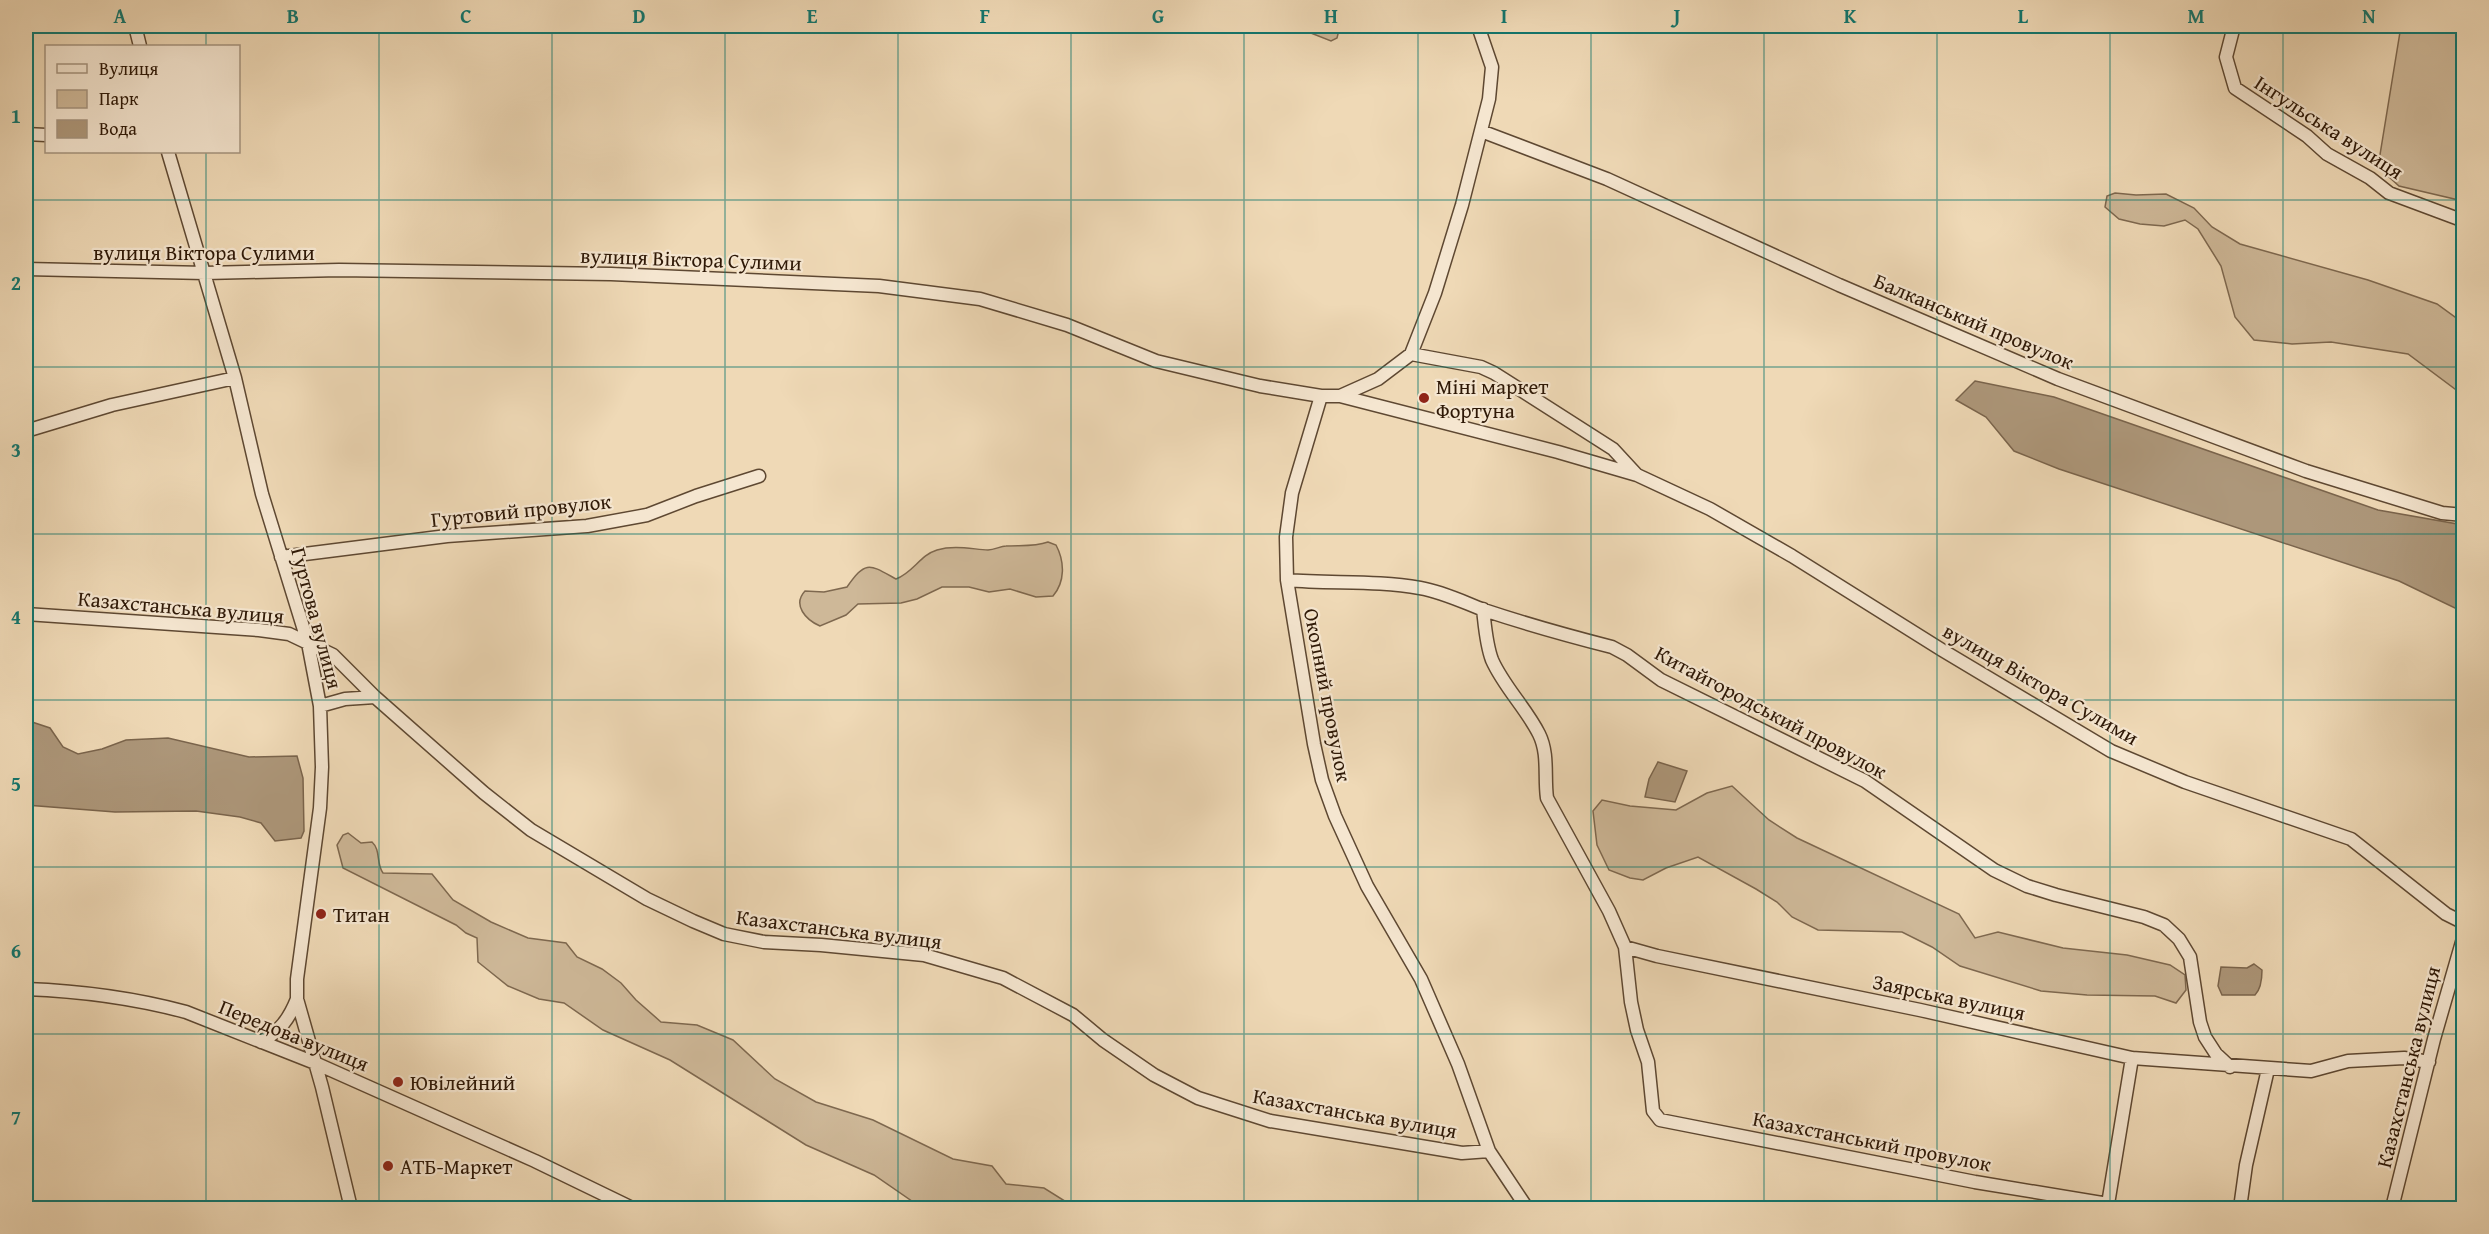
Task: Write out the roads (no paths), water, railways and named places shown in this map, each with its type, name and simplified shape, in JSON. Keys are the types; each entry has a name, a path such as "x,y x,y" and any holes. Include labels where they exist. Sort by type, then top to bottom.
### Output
{"street":[{"path":"135,26 140,45"},
{"path":"728,26 773,26"},
{"path":"1410,354 1435,293 1490,99 1492,66 1478,26"},
{"name":"Інгульська вулиця","path":"2234,26 2226,57 2235,88 2307,136 2327,154 2370,178 2389,193 2463,220"},
{"name":"Балканський провулок","path":"1481,131 1607,179 1839,285 2058,378 2306,471 2442,513 2463,515"},
{"path":"26,134 45,135"},
{"name":"Гуртова вулиця","path":"168,153 235,378 262,494 308,642 320,706 322,767 320,808 297,979 297,999 351,1209"},
{"name":"вулиця Віктора Сулими","path":"26,268 205,273 339,270 611,274 879,286 980,299 1067,325 1156,361 1260,386 1321,396 1340,396 1558,452 1637,475 1710,509 1792,556 1942,650 2111,751 2185,782 2351,839 2446,914 2463,923"},
{"name":"вулиця Віктора Сулими","path":"1340,396 1378,379 1410,354 1480,367 1613,449 1637,475"},
{"path":"26,431 112,405 235,378"},
{"name":"Окопний провулок","path":"1321,396 1292,493 1286,537 1287,580 1322,780 1335,816 1367,886 1421,978 1458,1064 1489,1151"},
{"name":"Гуртовий провулок","path":"281,556 447,536 587,526 647,515 696,496 759,476"},
{"name":"Китайгородський провулок","path":"1287,580 1421,588 1612,647 1661,680 1865,781 1994,870 2027,886 2144,917 2164,926 2180,939 2190,957 2200,1022 2205,1037 2216,1054 2230,1067"},
{"path":"1483,609 1491,658 1504,682 1540,735 1546,757 1544,778 1547,798 1609,911 1625,947"},
{"name":"Казахстанська вулиця","path":"26,614 289,634 333,655 375,697 484,793 531,830 647,899 724,934 764,942 924,955 1003,978 1073,1015 1154,1075 1198,1098 1270,1121 1340,1134 1406,1142 1462,1153 1489,1151"},
{"path":"320,706 345,699 375,697"},
{"name":"Казахстанська вулиця","path":"2392,1209 2463,935"},
{"name":"Казахстанський провулок","path":"1625,947 1631,1002 1637,1030 1648,1062 1653,1111 1660,1120 1975,1182 2108,1204 2132,1058"},
{"name":"Заярська вулиця","path":"1625,947 1657,956 1920,1010 2132,1058 2230,1067 2311,1071 2348,1061 2404,1058 2429,1062"},
{"name":"Передова вулиця","path":"26,989 68,991 164,1006 186,1012 315,1063 562,1173 632,1209"},
{"path":"261,1042 282,1027 290,1017 297,999"},
{"path":"2240,1209 2246,1165 2268,1069"},
{"path":"1489,1151 1527,1209"}],"water":[{"path":"1975,381 2054,397 2378,510 2463,525 2463,596 2457,609 2399,581 2059,469 2014,451 1986,417 1956,400"},
{"path":"26,720 50,728 63,747 78,754 102,749 126,740 168,738 249,757 297,756 303,778 304,831 301,838 275,841 261,823 240,817 196,811 115,812 26,805"},
{"path":"1658,762 1687,771 1675,802 1645,797 1649,779"},
{"path":"2254,964 2262,970 2260,987 2255,995 2222,995 2218,986 2221,967 2247,968"}],"place":[{"name":"Міні маркет Фортуна","path":"1424,398"},
{"name":"Титан","path":"321,914"},
{"name":"Ювілейний","path":"398,1082"},
{"name":"АТБ-Маркет","path":"388,1166"}]}
